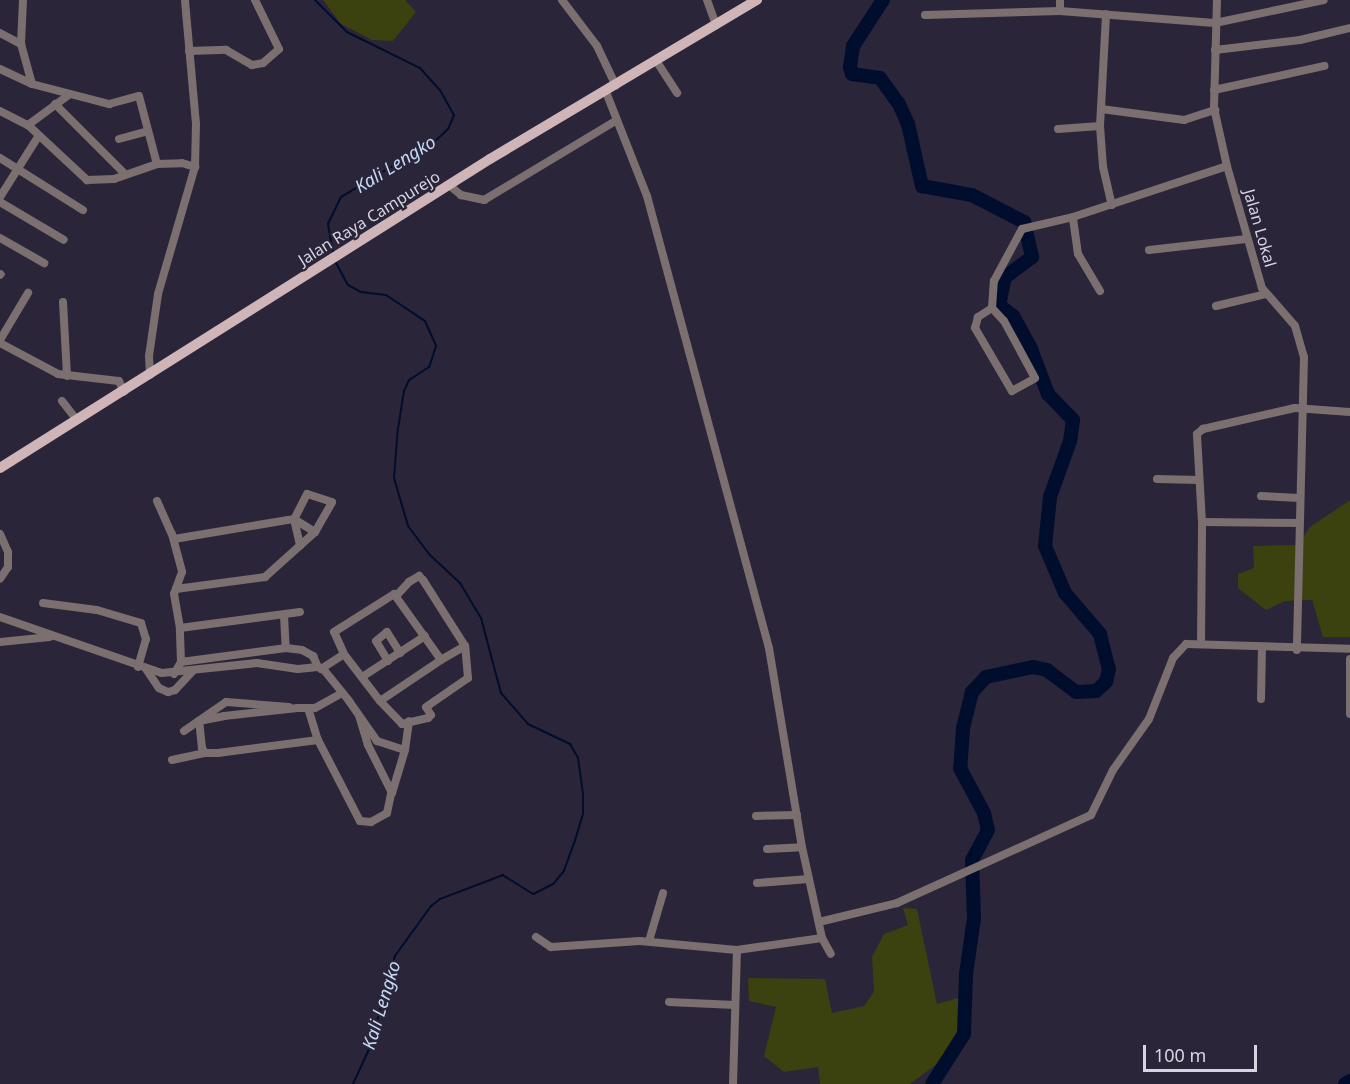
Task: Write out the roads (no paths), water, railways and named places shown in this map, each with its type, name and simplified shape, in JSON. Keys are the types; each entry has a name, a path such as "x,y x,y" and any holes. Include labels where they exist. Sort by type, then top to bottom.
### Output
{"main road":[{"name":"Jalan Raya Campurejo","path":"0,468 124,392 449,185 757,0"}],"street":[{"path":"150,375 149,356 158,294 195,167 185,0"},
{"path":"189,51 226,50 252,65 263,63 279,49 255,0"},
{"path":"562,0 597,46 616,86"},
{"path":"707,0 716,25"},
{"path":"1060,0 1060,11"},
{"name":"Jalan Lokal","path":"1216,0 1215,110 1227,166 1246,239 1266,294 1295,326 1304,357 1306,406 1299,498 1301,585 1297,650"},
{"path":"925,15 1060,11 1215,23 1324,0"},
{"path":"21,1 21,44 32,84"},
{"path":"1106,14 1100,126 1103,167 1112,205"},
{"path":"1215,50 1300,40 1350,28"},
{"path":"0,33 21,44"},
{"path":"657,62 677,93"},
{"path":"1214,90 1324,66"},
{"path":"0,69 32,84 109,104 139,96 157,164"},
{"path":"606,92 647,196 769,648 802,847 822,938 831,954"},
{"path":"28,125 70,94"},
{"path":"55,104 125,174"},
{"path":"1101,109 1184,120 1215,110"},
{"path":"0,111 28,125 38,138 87,180 114,179 157,164 182,163 195,167"},
{"path":"449,185 461,195 484,200 617,120"},
{"path":"1058,129 1100,126"},
{"path":"119,139 148,131"},
{"path":"0,196 38,138"},
{"path":"0,158 83,210"},
{"path":"992,308 978,317 975,328 1012,391 1035,378 1004,321 992,308 994,281 1022,229 1073,217 1227,166"},
{"path":"0,202 64,240"},
{"path":"1073,217 1078,254 1100,291"},
{"path":"0,238 44,263"},
{"path":"1149,250 1246,239"},
{"path":"28,293 0,342 35,364 67,376 114,380 124,392"},
{"path":"1216,306 1266,294"},
{"path":"63,302 67,376"},
{"path":"62,401 77,420"},
{"path":"1201,644 1202,522 1196,438 1200,431 1306,406 1350,412"},
{"path":"1157,479 1199,480"},
{"path":"176,590 265,577 315,532 332,502 307,494 294,519 300,545"},
{"path":"1261,496 1299,498"},
{"path":"157,501 174,539 182,572 176,590 181,662 174,674"},
{"path":"174,539 294,519 315,532"},
{"path":"1202,522 1299,523"},
{"path":"0,534 8,552 8,567 0,579"},
{"path":"418,576 423,580 465,646 468,678 411,720 396,722 344,654 334,632 397,595 418,576"},
{"path":"397,595 441,660"},
{"path":"43,603 97,610 141,623 146,639 142,668 159,688 168,693 175,690 194,670"},
{"path":"180,628 300,612"},
{"path":"284,615 286,648"},
{"path":"0,617 142,668 174,674 286,648 302,650 314,656 320,668 342,693 377,741 405,750"},
{"path":"388,661 376,640 387,632 400,652"},
{"path":"0,642 53,636"},
{"path":"362,677 426,636"},
{"path":"819,922 897,903 980,868 1091,815 1113,770 1149,719 1173,658 1186,644 1297,650 1350,650"},
{"path":"380,701 465,646"},
{"path":"1261,699 1262,647"},
{"path":"181,662 224,661 320,668 344,654"},
{"path":"1350,659 1350,714"},
{"path":"199,721 308,708 342,693"},
{"path":"184,731 218,704 238,700 295,709"},
{"path":"308,708 318,740 360,821 370,822 387,813 411,720"},
{"path":"359,716 373,755 391,794"},
{"path":"199,721 205,753"},
{"path":"172,760 205,753 318,740"},
{"path":"373,755 377,741"},
{"path":"756,816 797,815"},
{"path":"767,849 802,847"},
{"path":"757,883 809,879"},
{"path":"649,941 663,893"},
{"path":"536,937 551,947 649,941 737,950 822,938"},
{"path":"733,1084 737,950"},
{"path":"669,1002 735,1005"}],"waterway":[{"name":"Kali Lengko","path":"315,0 347,32 420,68 440,90 454,115 448,129 436,140 341,197 328,224 333,252"},
{"path":"883,0 853,46 850,67 852,74 880,78 899,104 908,124 922,186 972,195 1024,222 1032,257 1005,277 999,305 1013,316 1031,349 1048,394 1073,420 1070,441 1050,497 1045,546 1065,593 1100,634 1109,669 1106,682 1096,691 1076,692 1047,670 1033,667 986,677 972,692 963,729 960,768 984,813 988,830 972,860 974,918 966,974 964,1034 932,1084"},
{"name":"Kali Lengko","path":"335,261 348,285 361,292 386,295 425,321 436,346 429,367 409,380 404,391 398,427 394,478 408,526 430,555 460,583 481,618 501,693 528,724 570,744 578,758 583,795 583,814 574,843 564,871 553,884 533,894 503,875 440,899 431,906 395,956 370,1047 353,1084"},
{"path":"1345,1084 1350,1081"}]}
